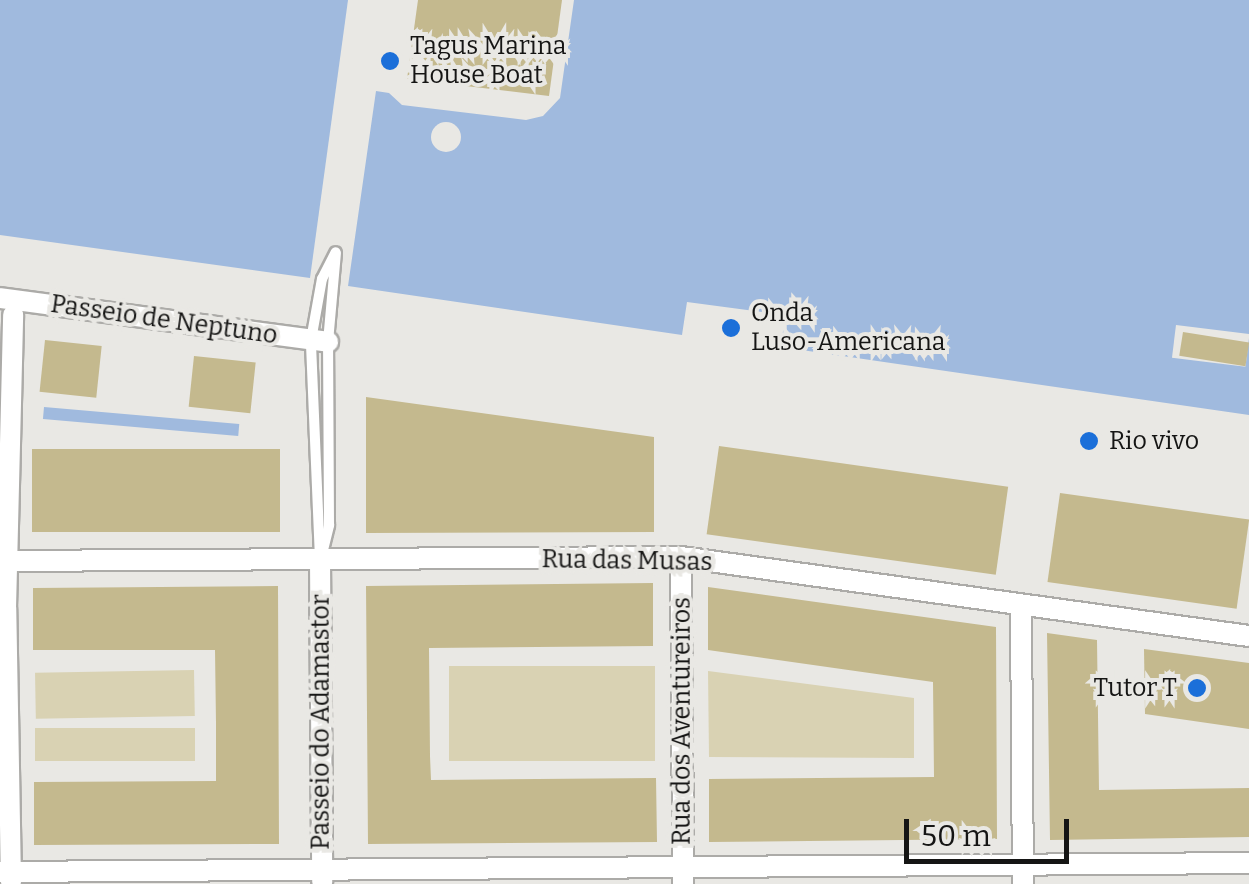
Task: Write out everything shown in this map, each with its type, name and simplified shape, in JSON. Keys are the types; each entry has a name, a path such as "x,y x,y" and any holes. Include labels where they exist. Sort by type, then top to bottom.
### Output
{"street":[{"name":"Passeio de Neptuno","path":"6,306 320,341"},
{"path":"6,306 7,876 279,871 322,878 380,870 683,877 1023,874 1249,863"},
{"name":"Rua das Musas","path":"5,560 681,557 1249,636"},
{"name":"Rua dos Aventureiros","path":"681,557 683,877"},
{"name":"Passeio do Adamastor","path":"320,560 322,878"},
{"path":"1021,607 1023,874"}],"lane":[{"path":"320,341 336,252 322,278 320,341 330,525 320,560"}],"shaded area":[{"path":"449,666 655,666 655,761 449,761"},
{"path":"194,670 195,716 36,719 35,673"},
{"path":"708,671 914,698 914,758 709,757"},
{"path":"35,728 195,728 195,761 35,761"}],"water":[{"path":"0,0 348,0 310,278 0,235"},
{"path":"574,0 1249,0 1249,415 781,347 785,315 687,302 682,335 348,286 376,91 389,93 402,105 526,120 543,116 560,98"},
{"path":"44,407 239,424 238,436 43,419"}],"pier":[{"path":"446,122 457,126 461,137 457,148 446,152 435,148 431,137 435,126"},
{"path":"1176,325 1249,334 1245,367 1172,358"}],"building":[{"path":"418,0 562,0 549,96 407,79"},
{"path":"1183,332 1249,342 1245,366 1179,356"},
{"path":"45,340 102,346 96,398 40,392"},
{"path":"194,356 256,362 250,413 189,407"},
{"path":"366,397 654,437 654,532 366,533"},
{"path":"719,446 1008,487 996,575 707,534"},
{"path":"32,449 280,449 280,532 32,532"},
{"path":"1060,493 1249,520 1237,609 1047,582"},
{"path":"653,583 653,646 429,648 430,756 431,780 656,778 657,842 368,844 366,586"},
{"path":"278,586 279,844 34,845 34,782 216,781 216,724 215,650 33,650 33,588"},
{"path":"708,587 996,627 997,839 709,842 709,779 934,777 933,682 708,650"},
{"path":"1047,633 1097,640 1099,790 1249,788 1249,837 1050,840"},
{"name":"Tutor T","path":"1144,649 1249,663 1249,729 1145,714"}],"place":[{"name":"Tagus Marina House Boat","path":"390,61"},
{"name":"Onda Luso-Americana","path":"731,328"},
{"name":"Rio vivo","path":"1089,441"},
{"name":"Tutor T","path":"1197,688"}]}
